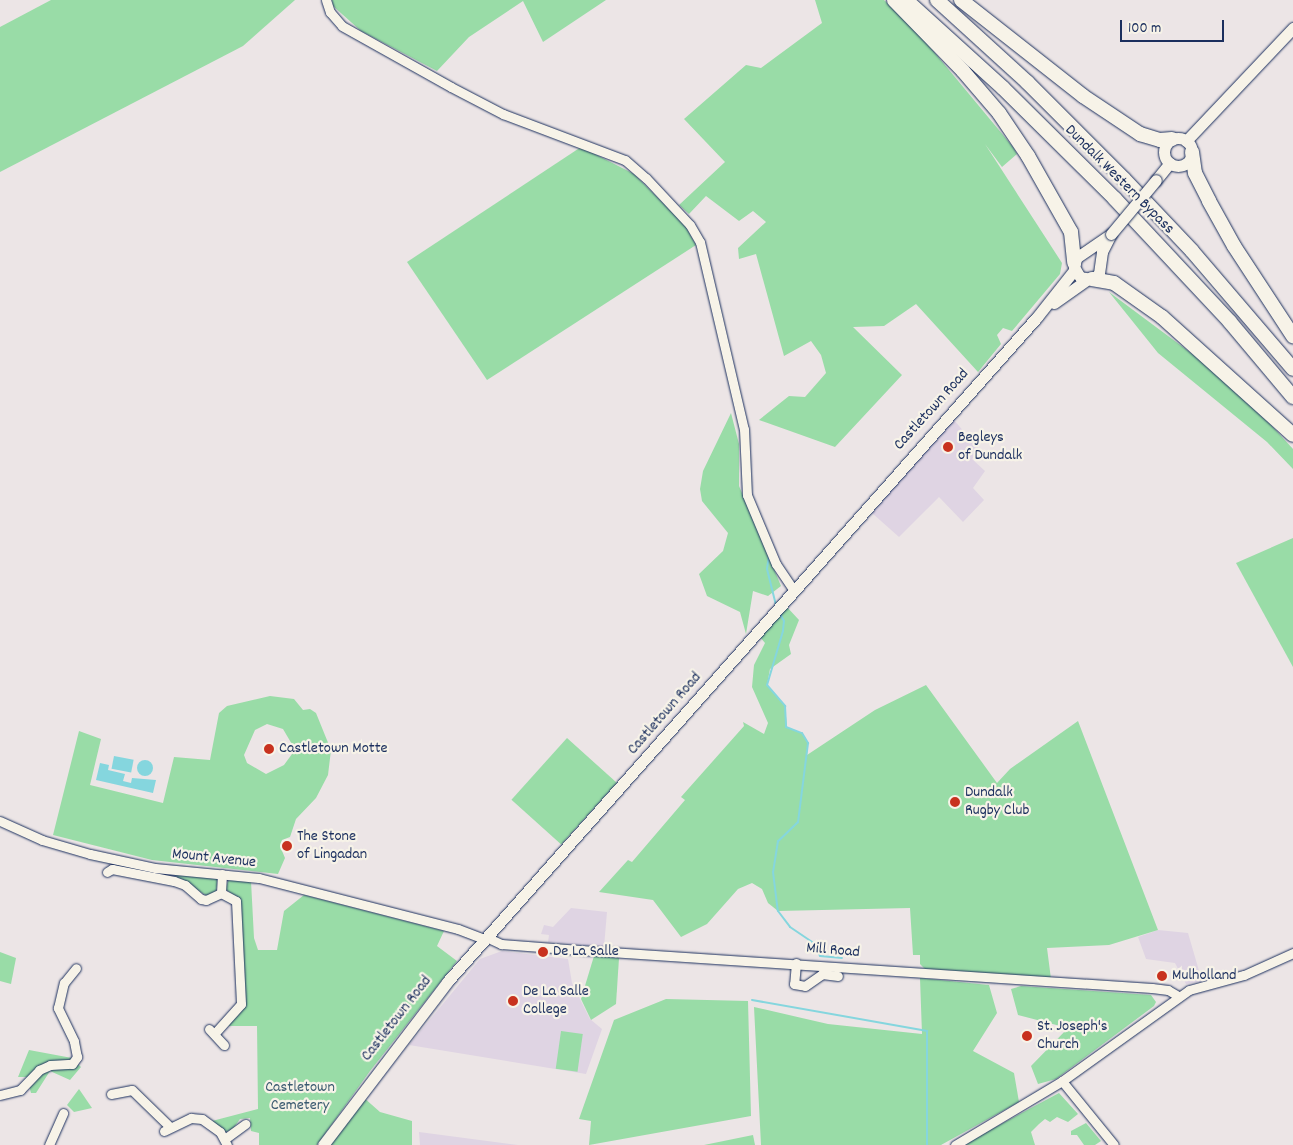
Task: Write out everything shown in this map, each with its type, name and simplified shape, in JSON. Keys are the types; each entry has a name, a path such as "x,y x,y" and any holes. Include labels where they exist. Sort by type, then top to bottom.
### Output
{"highway":[{"path":"894,0 969,78 1023,148 1071,232 1077,261"},
{"name":"Dundalk Western Bypass","path":"906,0 1003,88 1114,199 1230,322 1293,398"},
{"name":"Dundalk Western Bypass","path":"937,0 1027,82 1117,172 1192,251 1293,369"},
{"path":"960,0 1083,96 1140,134 1160,140 1172,139"},
{"path":"1189,147 1195,173 1209,201 1234,246 1293,336"},
{"path":"1090,279 1114,283 1162,317 1293,435"}],"main road":[{"path":"1189,147 1172,139 1164,151 1170,163 1178,166 1186,164 1189,147 1293,28"},
{"path":"1077,261 1111,234 1170,163"},
{"path":"1077,261 1080,277 1090,279 1099,274 1111,234"},
{"path":"1077,261 1096,254 1102,263"},
{"name":"Castletown Road","path":"323,1145 403,1038 485,938 1041,313 1077,261"},
{"name":"Castletown Road","path":"1041,313 1090,279"}],"street":[{"path":"326,0 330,12 342,26 443,83 503,114 625,160 646,178 690,225 700,242 744,429 747,495 776,564 794,592"},
{"name":"Mount Avenue","path":"0,821 42,840 90,854 155,868 258,878 415,917 474,933 485,938"},
{"path":"107,872 112,869 174,881 185,885 200,899 206,900 221,893"},
{"path":"221,893 222,874"},
{"path":"221,893 236,901 238,912 241,1004 211,1032 224,1044"},
{"name":"Mill Road","path":"485,938 501,944 580,950 1152,988 1168,990 1178,996"},
{"path":"955,1145 1062,1081 1178,996 1189,990 1244,975 1293,952"},
{"path":"796,963 794,984 805,986 822,974 838,976"},
{"path":"0,1095 20,1090 39,1070 50,1065 72,1064 77,1057 74,1041 58,1008 64,983 76,968"},
{"path":"1062,1081 1114,1145"},
{"path":"111,1094 132,1090 167,1129 191,1118 202,1119 226,1142 245,1124"},
{"path":"49,1145 63,1112"}],"shaded area":[{"path":"953,419 980,450 972,459 985,471 973,488 984,500 963,522 939,497 899,537 872,513"},
{"path":"571,908 607,912 604,947 548,942 549,935 541,934 544,925 553,927"},
{"path":"1158,930 1188,933 1202,981 1186,984 1175,963 1146,959 1138,937"},
{"name":"De La Salle College","path":"502,951 568,959 572,983 590,1019 602,1029 586,1074 409,1045 480,959"},
{"path":"419,1132 518,1145 420,1145"}],"green space":[{"path":"51,0 295,0 243,46 0,172 0,27"},
{"path":"332,0 606,0 543,42 523,1 469,37 437,71 361,31 333,6"},
{"path":"815,0 884,0 910,23 1013,147 1017,154 1002,167 985,144 1062,263 1060,274 1012,331 1003,328 997,335 1001,344 978,372 916,304 884,326 853,327 902,375 835,447 759,420 789,396 805,397 826,373 821,355 811,341 784,356 756,254 739,259 738,248 766,222 753,211 739,221 706,196 689,214 679,205 725,162 684,119 746,65 761,68 822,23"},
{"path":"581,147 634,174 685,225 696,245 487,380 407,262"},
{"path":"1109,292 1203,362 1271,425 1293,449 1293,469 1267,442 1158,353"},
{"path":"731,413 739,444 739,486 781,586 768,596 753,591 746,634 740,612 707,596 699,574 723,551 728,533 702,501 700,489 703,471"},
{"path":"1293,538 1293,667 1236,563"},
{"name":"Dundalk Rugby Club","path":"786,606 799,620 789,645 791,654 770,669 767,685 785,706 787,727 802,733 808,743 807,755 875,710 926,685 997,783 1010,769 1078,721 1158,930 1109,945 1047,948 1051,979 927,971 920,964 920,955 913,955 910,908 778,911 768,903 762,889 752,883 738,889 707,924 681,937 653,900 599,892 628,860 632,862 685,800 681,797 744,726 743,722 764,734 768,723 752,687 754,665 765,643 760,637"},
{"path":"270,696 294,699 303,710 310,709 316,713 331,750 328,775 316,798 296,819 290,837 282,840 280,846 285,858 278,874 152,860 53,835 79,731 101,739 90,785 163,803 174,757 210,760 219,713 227,706","holes":["267,724 283,729 293,746 292,754 284,765 266,774 247,763 244,755 255,730"]},
{"path":"567,738 617,783 561,845 511,800"},
{"path":"174,875 218,878 216,892 207,896"},
{"name":"Castletown Cemetery","path":"229,879 251,881 254,938 258,950 277,950 284,911 304,895 444,931 437,946 457,961 370,1071 317,1145 259,1145 259,1133 251,1131 250,1118 240,1119 232,1130 225,1132 212,1121 258,1109 257,1026 228,1026 244,1004 241,911 235,896 225,889"},
{"path":"0,952 16,958 11,984 0,981"},
{"path":"594,956 619,958 616,1004 591,1020 581,999"},
{"path":"920,978 989,985 997,1013 973,1051 1014,1073 1019,1102 941,1145 761,1145 754,1007 828,1024 922,1034"},
{"path":"1021,986 1151,995 1156,1002 1154,1006 1056,1079 1038,1084 1031,1066 1068,1028 1018,1015 1011,989"},
{"path":"666,999 748,1001 751,1116 589,1145 591,1121 579,1119 614,1020"},
{"path":"561,1031 583,1034 577,1072 556,1069"},
{"path":"29,1050 72,1058 81,1067 70,1080 50,1071 36,1093 31,1093 27,1077 18,1077"},
{"path":"79,1089 92,1108 74,1112 67,1105"},
{"path":"1059,1093 1078,1114 1068,1122 1057,1117 1050,1122 1045,1119 1031,1132 1035,1145 962,1145"},
{"path":"363,1097 380,1112 412,1121 412,1145 329,1145"},
{"path":"1086,1123 1101,1141 1095,1145 1084,1145 1077,1135 1071,1135 1071,1131"},
{"path":"753,1135 755,1145 704,1145"}],"water":[{"path":"114,756 134,760 131,773 112,769"},
{"path":"145,760 151,762 153,768 151,774 145,776 139,774 137,768 139,762"},
{"path":"100,763 109,765 108,770 125,774 123,781 131,783 132,778 156,780 153,793 96,780"}],"waterway":[{"path":"769,556 767,569 776,605"},
{"path":"780,614 784,621 783,631 767,685 785,706 786,727 802,733 808,743 798,822 778,841 773,872 778,911 790,927 814,943 820,956 842,958"},
{"path":"752,1000 927,1031 927,1145"}],"place":[{"name":"Begleys of Dundalk","path":"948,447"},
{"name":"Castletown Motte","path":"269,749"},
{"name":"Dundalk Rugby Club","path":"955,802"},
{"name":"The Stone of Lingadan","path":"287,846"},
{"name":"De La Salle","path":"543,952"},
{"name":"Mulholland","path":"1162,976"},
{"name":"De La Salle College","path":"513,1001"},
{"name":"St. Joseph's Church","path":"1027,1036"}]}
